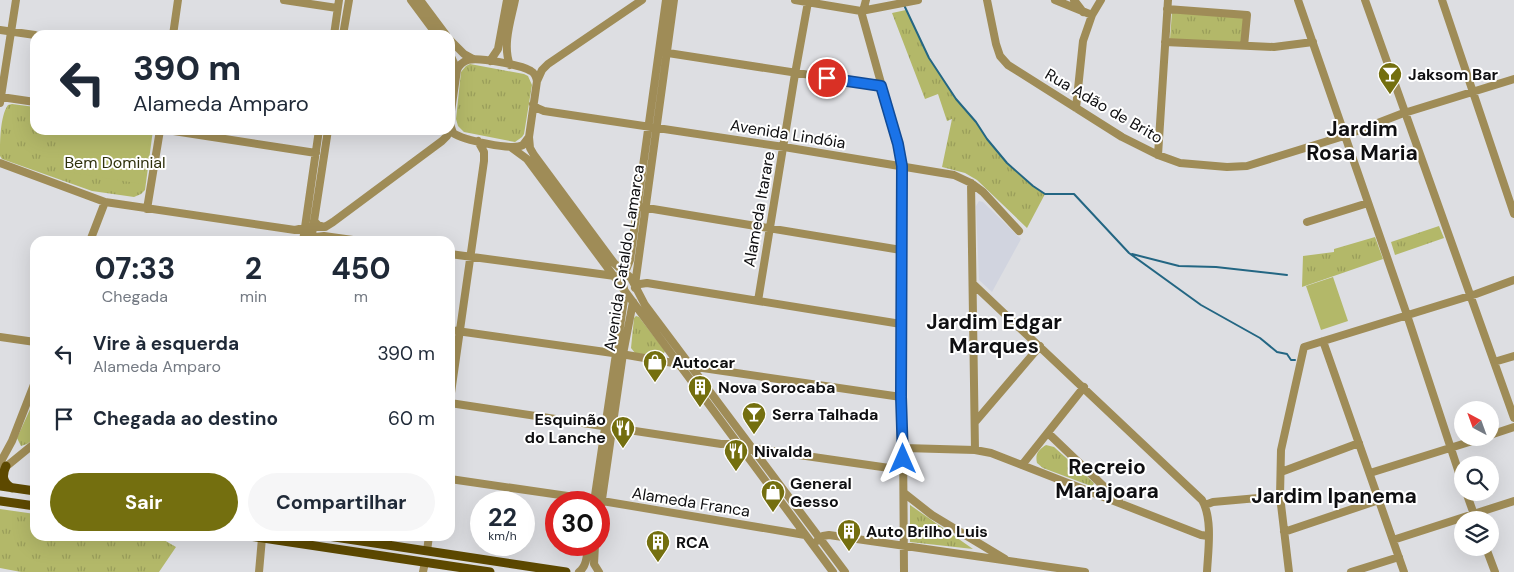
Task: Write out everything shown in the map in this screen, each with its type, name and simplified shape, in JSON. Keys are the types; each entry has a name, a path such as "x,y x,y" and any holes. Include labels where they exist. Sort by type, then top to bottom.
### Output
{"main road":[{"path":"2,467 3,478 7,486 12,488"},
{"path":"0,486 30,490"},
{"path":"0,502 30,505"},
{"path":"282,541 490,572"},
{"path":"361,541 566,572"}],"street":[{"path":"16,0 0,100 30,102"},
{"path":"174,30 178,0"},
{"path":"284,0 338,4 335,30"},
{"path":"344,30 349,0"},
{"path":"411,0 433,30"},
{"path":"420,0 442,30"},
{"path":"490,61 499,46 507,0"},
{"path":"510,65 506,47 514,0"},
{"path":"536,81 548,64 642,0"},
{"name":"Avenida Cataldo Lamarca","path":"620,354 630,318 646,208 666,0"},
{"name":"Avenida Cataldo Lamarca","path":"599,491 620,354 633,296 622,280 630,260 637,206 668,53 674,0"},
{"path":"795,0 862,11 915,0"},
{"path":"866,0 862,11 898,144 902,166 901,397 904,448 904,572"},
{"path":"871,0 874,9"},
{"name":"Rua Adão de Brito","path":"987,0 996,44 1000,56 1008,65 1122,136 1158,155 1180,163 1227,167 1247,166 1344,136 1406,113 1514,79"},
{"path":"1055,0 1088,14"},
{"path":"1074,0 1088,14"},
{"path":"1076,108 1088,14 1101,0"},
{"path":"1158,155 1168,0"},
{"path":"1298,0 1454,457"},
{"path":"1365,0 1514,418"},
{"path":"1442,0 1514,214"},
{"name":"Alameda Itarare","path":"758,302 808,2"},
{"path":"1167,9 1247,15 1244,46"},
{"path":"0,30 30,34"},
{"path":"1165,42 1274,47 1313,42"},
{"path":"455,45 464,54 473,59"},
{"path":"668,53 881,86"},
{"path":"455,74 462,62 473,59 510,65 529,70 535,74 534,104 529,137 530,148 534,155 617,266 631,278 633,296 641,314 728,429 760,461 845,572"},
{"name":"Avenida Lindóia","path":"534,104 544,111 954,175 971,183 982,192 1020,231"},
{"path":"455,134 512,148 523,146 529,137"},
{"path":"147,209 159,135"},
{"path":"199,135 316,153"},
{"path":"310,225 319,135"},
{"path":"307,236 327,135"},
{"path":"0,163 105,202 295,230 310,225 325,226 333,222 442,141 447,135"},
{"path":"455,367 484,161 484,152 478,141"},
{"path":"484,161 492,151 502,146"},
{"path":"512,148 527,159 613,277 633,296 700,380 792,517 833,572"},
{"path":"971,183 975,450"},
{"path":"92,236 105,202"},
{"path":"1307,222 1368,203"},
{"path":"637,206 901,250"},
{"path":"332,236 329,228 333,222"},
{"path":"295,230 302,236"},
{"path":"455,255 613,277 626,272"},
{"name":"Avenida Cataldo Lamarca","path":"617,266 623,266 630,260"},
{"path":"598,275 603,269 603,262"},
{"path":"1289,572 1280,496 1281,450 1304,347 1469,296 1514,280"},
{"path":"633,296 643,283 649,283 901,324"},
{"path":"633,296 640,293 642,288 649,283"},
{"path":"973,284 1176,474 1205,505 1208,522 1208,572"},
{"path":"630,318 634,313 641,314"},
{"path":"455,331 679,364"},
{"path":"0,337 30,341"},
{"path":"1323,341 1404,572"},
{"path":"976,421 1040,346"},
{"path":"1494,362 1514,356"},
{"path":"689,366 901,397"},
{"path":"700,380 700,374 708,369"},
{"path":"1022,465 1084,387"},
{"path":"2,467 30,395"},
{"path":"455,403 903,470"},
{"path":"1499,432 1514,427"},
{"path":"721,444 726,437 728,429"},
{"path":"1048,433 1123,504"},
{"path":"12,441 16,448 26,450"},
{"path":"1281,472 1359,443"},
{"path":"1370,473 1457,446"},
{"path":"2,467 30,447"},
{"path":"904,448 975,450 991,453 1208,536"},
{"path":"760,461 761,455 768,450"},
{"name":"Alameda Franca","path":"455,480 545,494"},
{"path":"904,493 932,515 1008,561"},
{"path":"1205,505 1213,502 1280,496"},
{"path":"1284,532 1379,500"},
{"path":"1488,511 1514,501"},
{"name":"Alameda Franca","path":"610,504 805,535"},
{"path":"780,530 791,524 792,517"},
{"path":"1393,540 1454,522"},
{"path":"814,548 819,539 829,535 1085,572"},
{"path":"259,572 262,541"},
{"path":"427,551 428,541"},
{"path":"974,556 978,542"},
{"path":"579,572 585,565 586,556"},
{"path":"594,556 594,564 599,572"},
{"path":"1489,556 1495,572"},
{"path":"1351,572 1399,557"},
{"path":"423,572 425,562"}],"shaded area":[{"path":"979,201 983,202 1021,239 992,292 979,280 976,206"}],"green space":[{"path":"906,10 929,58 956,99 1007,163 1045,194 1027,228 977,180 965,173 942,167 952,119 947,121 938,94 925,99 892,13"},
{"path":"1172,12 1244,17 1242,44 1170,39"},
{"path":"470,64 528,76 532,85 524,134 515,142 464,132 458,126 456,119 461,72"},
{"name":"Bem Dominial","path":"8,105 30,106 30,135 152,135 145,190 134,197 92,191 2,159 0,156 0,137 5,110"},
{"path":"61,135 150,135 142,184 56,170"},
{"path":"1439,226 1444,238 1395,255 1391,242"},
{"path":"1375,237 1383,259 1302,287 1303,256 1334,252 1334,249"},
{"path":"1333,277 1348,321 1321,330 1306,286"},
{"path":"636,316 639,317 665,351 662,357 635,353 631,348 634,318"},
{"path":"30,409 30,442 21,446 17,438"},
{"path":"1046,445 1054,447 1094,483 1093,485 1091,486 1043,468 1037,463 1036,457 1038,452"},
{"path":"910,505 973,549 910,542"},
{"path":"0,509 30,513 30,541 166,541 176,547 159,572 21,572 0,568"}],"waterway":[{"path":"904,5 929,58 956,99 1007,163 1045,194 1074,194 1129,253 1201,305 1260,338 1277,352 1287,354 1291,360 1295,360"},
{"path":"1132,254 1179,266 1216,267 1287,275"}],"place":[{"name":"Jaksom Bar","path":"1390,95"},
{"name":"Autocar","path":"655,383"},
{"name":"Nova Sorocaba","path":"700,408"},
{"name":"Serra Talhada","path":"754,435"},
{"name":"Esquinão do Lanche","path":"623,449"},
{"name":"Nivalda","path":"736,472"},
{"name":"General Gesso","path":"773,513"},
{"name":"Auto Brilho Luis","path":"849,552"},
{"name":"RCA","path":"658,563"}],"district":[{"name":"Jardim Rosa Maria","path":"1362,141"},
{"name":"Jardim Edgar Marques","path":"994,334"},
{"name":"Recreio Marajoara","path":"1107,479"},
{"name":"Jardim Ipanema","path":"1334,496"}],"route":[{"path":"827,78 881,86 901,155 901,397 904,438 903,459"}]}
